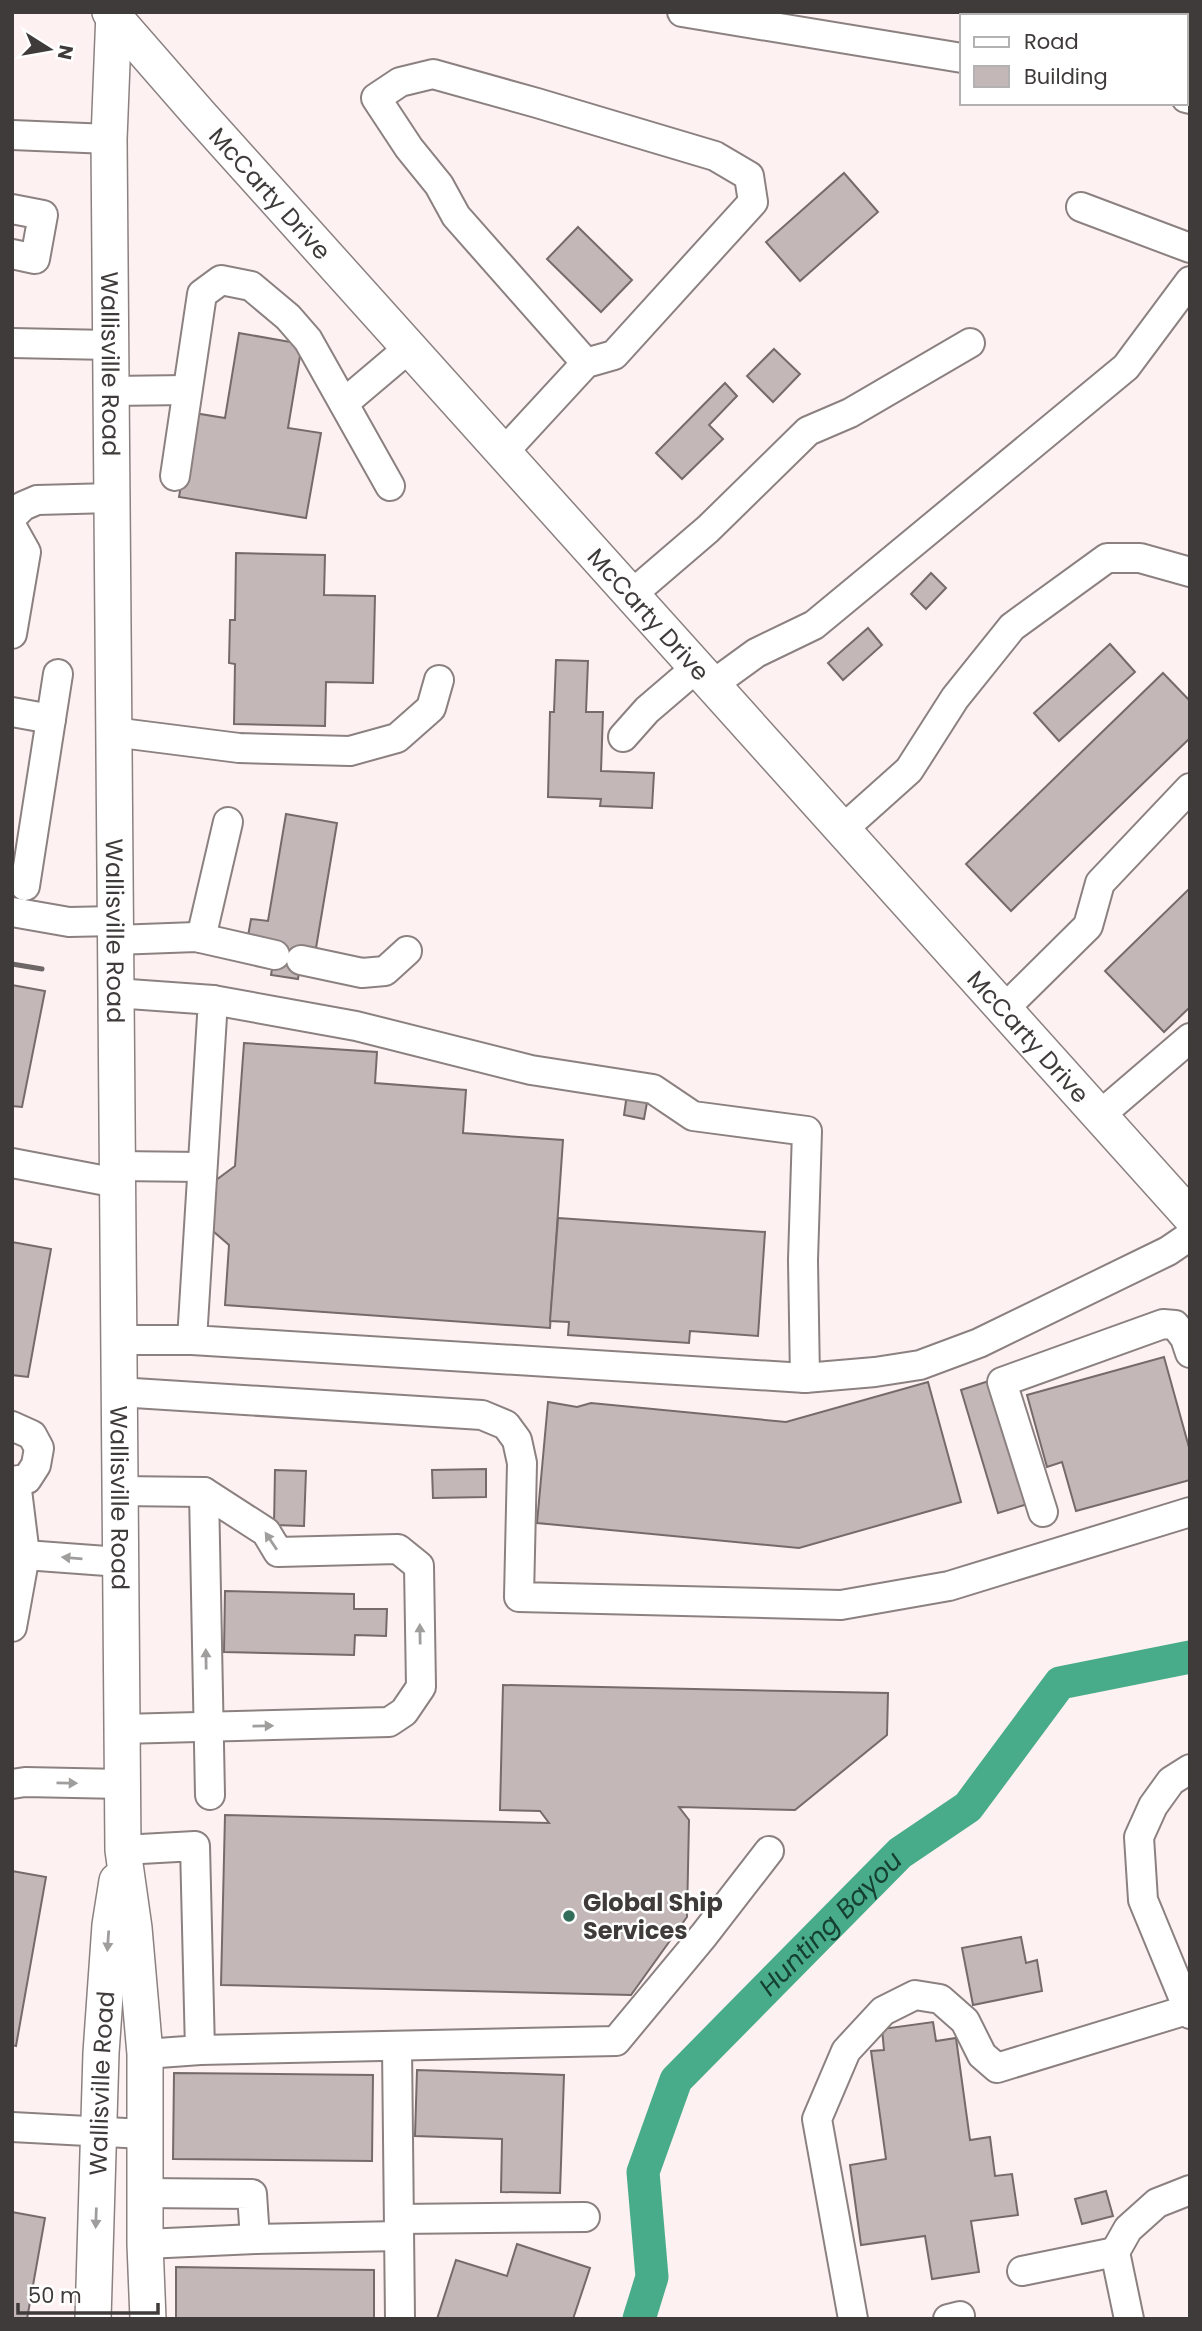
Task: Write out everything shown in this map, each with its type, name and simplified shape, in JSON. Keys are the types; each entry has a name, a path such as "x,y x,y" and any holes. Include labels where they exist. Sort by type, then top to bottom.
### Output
{"main road":[{"name":"Wallisville Road","path":"112,14 109,139 110,345 121,1729 123,1850 134,1928 145,2054 145,2244 148,2319"},
{"name":"McCarty Drive","path":"112,14 1190,1216"},
{"name":"Wallisville Road","path":"93,2319 101,2053 110,1926 123,1850"}],"street":[{"path":"681,12 960,58"},
{"path":"503,453 586,363 614,355 753,202 749,176 715,156 433,74 400,82 376,98 409,148 439,185 456,216 586,363"},
{"path":"12,135 109,139"},
{"path":"1081,207 1190,248"},
{"path":"12,209 43,215 35,259 12,254"},
{"path":"175,476 202,294 221,280 251,286 288,317 308,340 390,486"},
{"path":"623,737 647,710 704,676 814,625 1126,367 1190,281"},
{"path":"12,343 110,345"},
{"path":"631,595 708,529 808,431 850,413 970,343"},
{"path":"344,403 409,348"},
{"path":"111,391 187,390"},
{"path":"12,517 23,506 37,500 112,498"},
{"path":"12,527 26,552 12,634"},
{"path":"842,830 909,770 955,698 1012,627 1107,558 1140,558 1190,572"},
{"path":"25,886 58,674"},
{"path":"113,732 239,748 350,751 397,738 431,708 439,680"},
{"path":"12,712 51,719"},
{"path":"1004,1009 1088,926 1100,883 1190,788"},
{"path":"201,938 228,821"},
{"path":"12,912 115,931 201,938 362,973 385,971 407,951"},
{"path":"116,993 213,1000 356,1026 531,1070 653,1089 693,1116 807,1131 803,1260 805,1378"},
{"path":"192,1340 213,1000"},
{"path":"1099,1116 1190,1038"},
{"path":"12,1163 117,1174 201,1167"},
{"path":"118,1340 192,1340 805,1378 875,1372 920,1365 979,1343 1168,1251 1190,1236"},
{"path":"1043,1512 1002,1382 1163,1324 1175,1325 1185,1338 1190,1353"},
{"path":"118,1392 482,1415 506,1425 517,1440 522,1463 519,1597 841,1605 949,1586 1190,1512"},
{"path":"12,1426 32,1435 39,1448 36,1465 27,1479 14,1482 25,1555 12,1627"},
{"path":"119,1491 204,1492 266,1532 278,1552 398,1549 419,1566 421,1673 421,1687 404,1712 389,1722 121,1729"},
{"path":"204,1492 210,1795"},
{"path":"25,1555 120,1562"},
{"path":"853,2319 817,2119 846,2051 883,2011 915,1995 940,1999 965,2021 982,2056 997,2068 1189,2011 1143,1900 1139,1837 1153,1806 1171,1781 1190,1769"},
{"path":"12,1784 122,1784"},
{"path":"123,1850 195,1846 200,2050"},
{"path":"145,2054 200,2050 616,2041 769,1851"},
{"path":"397,2047 400,2319"},
{"path":"12,2127 145,2134"},
{"path":"1129,2319 1115,2252 1128,2230 1157,2203 1190,2190"},
{"path":"145,2193 252,2194 255,2239"},
{"path":"145,2244 585,2217"},
{"path":"1022,2271 1115,2252"}],"building":[{"path":"1097,12 1175,12 1171,14"},
{"path":"844,173 878,212 800,281 766,242"},
{"path":"578,227 632,280 601,312 547,259"},
{"path":"239,333 302,344 288,428 321,433 306,518 179,497 194,413 225,418"},
{"path":"774,349 800,374 773,402 747,376"},
{"path":"725,383 737,396 709,425 723,439 682,479 656,453"},
{"path":"236,553 325,555 324,595 375,596 373,683 326,682 325,726 234,724 235,664 229,663 230,620 235,620"},
{"path":"931,573 946,588 926,609 911,594"},
{"path":"868,628 882,645 843,680 828,663"},
{"path":"1110,644 1135,672 1059,741 1034,713"},
{"path":"556,660 588,661 586,712 603,712 601,771 654,773 652,808 600,806 601,799 548,797 550,712 554,712"},
{"path":"1163,673 1190,701 1190,738 1011,911 966,864"},
{"path":"286,814 337,823 316,948 303,946 298,979 271,975 277,941 248,936 251,919 268,921"},
{"path":"1190,888 1190,1007 1164,1032 1105,971"},
{"path":"12,985 45,991 22,1107 12,1106"},
{"path":"244,1043 377,1052 375,1083 466,1090 463,1133 563,1140 550,1328 225,1305 229,1245 206,1225 208,1186 235,1166"},
{"path":"627,1094 648,1097 644,1119 624,1115"},
{"path":"558,1218 765,1232 758,1336 690,1331 689,1343 568,1335 569,1322 550,1321"},
{"path":"12,1242 51,1249 28,1377 12,1375"},
{"path":"1164,1357 1190,1451 1190,1480 1076,1511 1062,1462 1047,1467 1027,1395"},
{"path":"995,1379 1031,1503 998,1513 961,1390"},
{"path":"928,1382 961,1502 799,1548 537,1523 548,1402 577,1407 591,1403 786,1422"},
{"path":"486,1469 486,1497 433,1498 432,1470"},
{"path":"275,1470 306,1471 304,1526 274,1525"},
{"path":"225,1591 354,1594 354,1609 387,1609 386,1636 355,1635 354,1655 224,1652"},
{"path":"503,1685 888,1693 887,1735 795,1810 679,1807 689,1820 687,1917 631,1995 221,1985 225,1815 549,1823 540,1811 500,1810"},
{"path":"12,1871 46,1877 16,2046 12,2045"},
{"path":"1021,1937 1026,1963 1037,1960 1042,1991 973,2005 962,1948"},
{"path":"933,2022 936,2041 956,2038 970,2140 990,2137 995,2176 1012,2174 1018,2215 971,2221 979,2272 932,2279 925,2236 861,2245 850,2165 886,2159 871,2051 884,2050 882,2029"},
{"path":"417,2070 564,2075 560,2193 501,2192 502,2139 415,2136"},
{"path":"174,2073 373,2075 372,2161 173,2159"},
{"path":"1106,2191 1113,2216 1082,2224 1075,2199"},
{"path":"12,2212 45,2218 27,2319 12,2319"},
{"path":"517,2244 590,2268 573,2319 437,2319 456,2260 507,2276"},
{"path":"176,2267 374,2270 374,2319 176,2319"}],"waterway":[{"name":"Hunting Bayou","path":"639,2319 652,2277 643,2172 676,2080 900,1853 968,1807 1060,1683 1190,1657"}],"railway":[{"path":"12,964 42,969"}],"place":[{"name":"Global Ship Services","path":"569,1916"}]}
